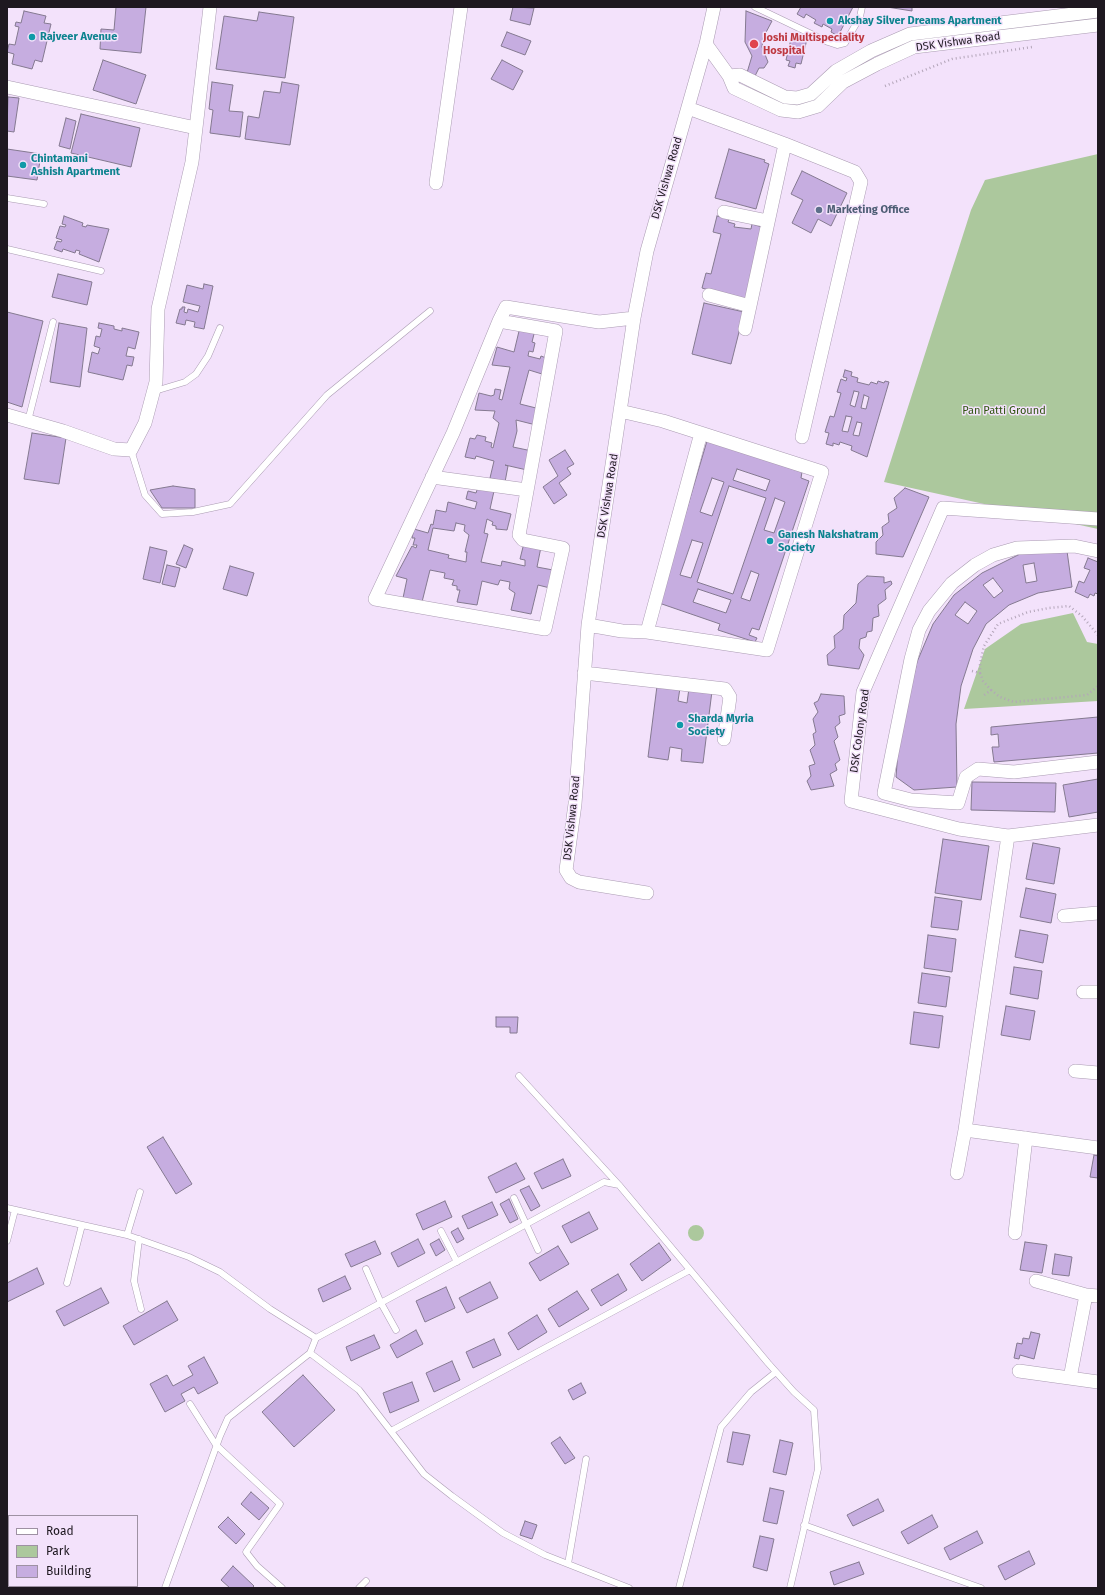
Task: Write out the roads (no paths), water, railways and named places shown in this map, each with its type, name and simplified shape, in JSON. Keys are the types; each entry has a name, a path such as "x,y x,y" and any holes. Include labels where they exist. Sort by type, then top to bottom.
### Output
{"street":[{"path":"7,415 114,449 131,450 145,423 156,382 158,309 192,162 210,7"},
{"path":"436,183 461,7"},
{"name":"DSK Vishwa Road","path":"646,893 579,882 571,878 566,870 575,804 588,625 634,318 647,250 706,44 714,7"},
{"path":"1094,11 1095,25"},
{"name":"DSK Vishwa Road","path":"729,76 740,75 785,97 797,98 811,94 836,71 871,51 910,34 1094,11"},
{"name":"DSK Vishwa Road","path":"706,44 729,76 734,88 781,110 798,112 818,106 844,82 877,64 914,48 1095,25"},
{"path":"7,87 196,128"},
{"path":"688,108 855,172 861,182 802,437"},
{"path":"745,330 785,144"},
{"path":"724,212 768,221"},
{"path":"709,295 750,306"},
{"path":"499,321 556,331 519,535 523,540 563,548 545,628 375,599 453,433 499,321 506,307 599,322 634,318"},
{"path":"588,625 622,631 647,632 767,650 822,472 664,421 620,411"},
{"path":"647,632 701,433"},
{"path":"432,477 527,490"},
{"name":"DSK Colony Road","path":"1098,519 943,508 863,692 851,801 959,829 1008,836 1098,825"},
{"path":"1098,551 1074,546 1017,548 993,555 975,565 952,583 928,612 919,630 911,659 884,793 910,800 958,803 966,777 978,768 1014,772 1098,762"},
{"path":"584,673 725,689 730,697 724,739"},
{"path":"957,1173 965,1130 1008,836"},
{"path":"1064,916 1098,913"},
{"path":"1083,992 1098,992"},
{"path":"1075,1071 1098,1073"},
{"path":"965,1130 1098,1148"},
{"path":"1016,1233 1026,1138"},
{"path":"1036,1281 1092,1295 1070,1378"},
{"path":"1019,1371 1098,1382"}],"lane":[{"path":"755,7 837,45 845,43 860,17 862,7"},
{"path":"7,198 44,204"},
{"path":"7,249 101,272"},
{"path":"131,450 145,495 162,514 193,512 230,504 327,395 430,311"},
{"path":"28,421 53,322"},
{"path":"153,392 185,382 196,374 208,356 220,328"},
{"path":"519,1076 618,1185 776,1372 794,1392 814,1410 818,1469 790,1588"},
{"path":"165,1588 216,1445 228,1418 310,1353 316,1338 604,1182 618,1185"},
{"path":"127,1236 140,1192"},
{"path":"514,1198 538,1250"},
{"path":"7,1208 127,1236 189,1257 220,1272 270,1309 316,1338"},
{"path":"7,1241 15,1210"},
{"path":"67,1283 82,1225"},
{"path":"441,1231 457,1262"},
{"path":"138,1239 134,1281 141,1309"},
{"path":"366,1269 381,1303 396,1330"},
{"path":"390,1431 690,1270"},
{"path":"310,1353 359,1390 424,1474 452,1496 503,1533 545,1555 630,1588"},
{"path":"679,1588 721,1427 752,1392 776,1372"},
{"path":"190,1404 216,1445 280,1504 246,1552 257,1566 282,1588"},
{"path":"568,1564 586,1459"},
{"path":"804,1525 981,1588"},
{"path":"359,1588 366,1581"}],"place":[{"name":"Akshay Silver Dreams Apartment","path":"830,21"},
{"name":"Rajveer Avenue","path":"32,37"},
{"name":"Joshi Multispeciality Hospital","path":"754,44"},
{"name":"Chintamani Ashish Apartment","path":"23,165"},
{"name":"Marketing Office","path":"819,210"},
{"name":"Ganesh Nakshatram Society","path":"770,541"},
{"name":"Sharda Myria Society","path":"680,725"}],"park label":[{"name":"Pan Patti Ground","path":"1004,411"}]}
